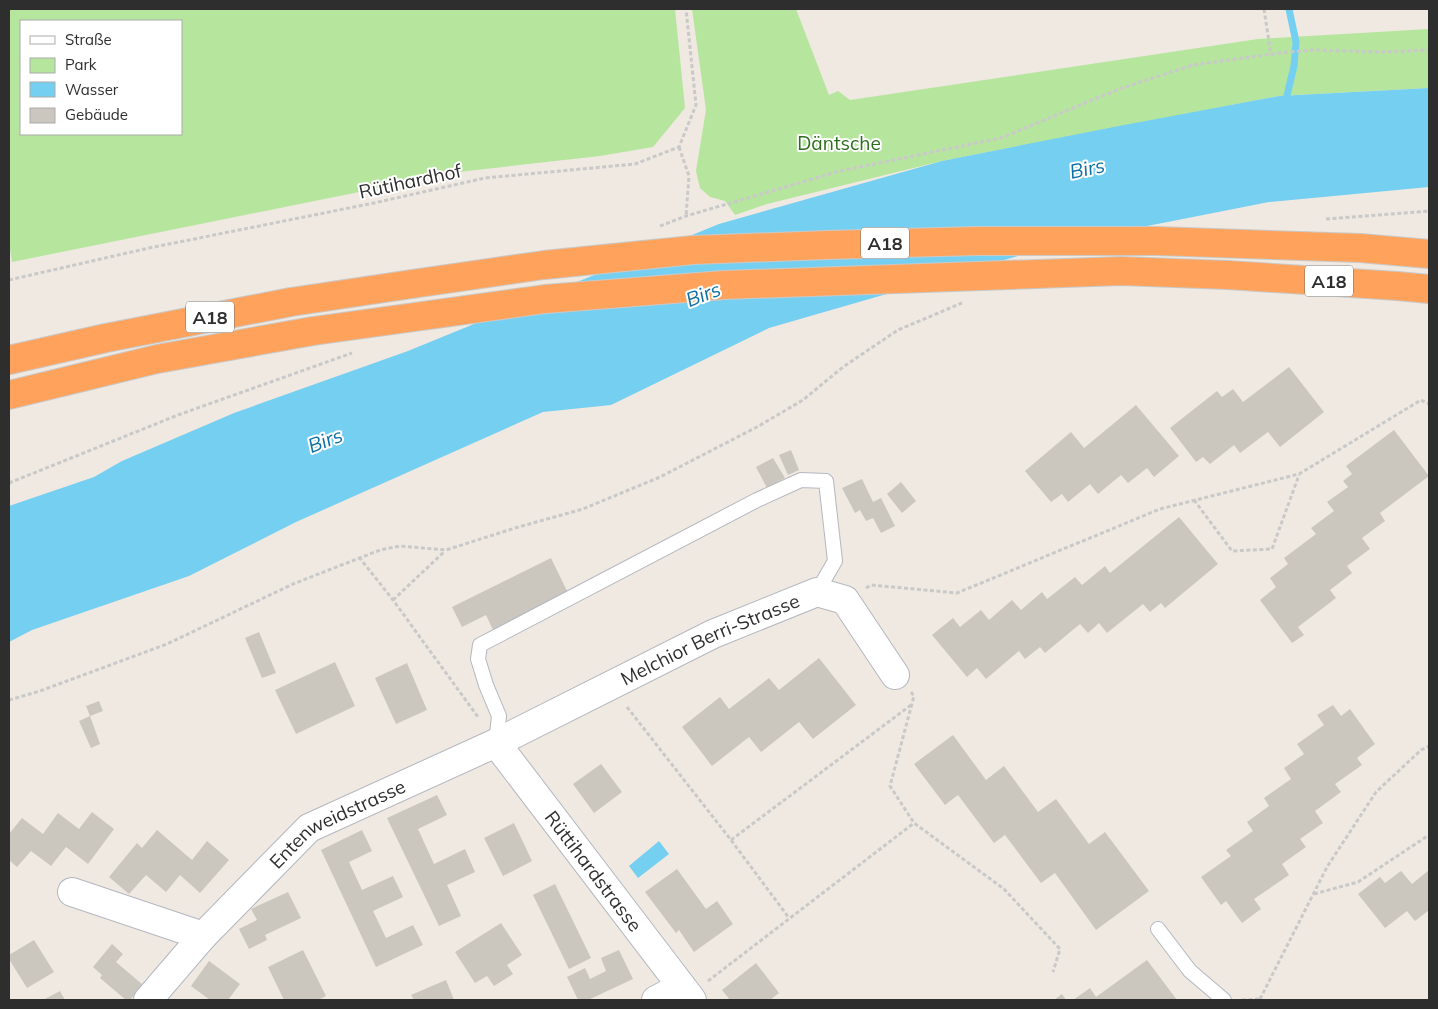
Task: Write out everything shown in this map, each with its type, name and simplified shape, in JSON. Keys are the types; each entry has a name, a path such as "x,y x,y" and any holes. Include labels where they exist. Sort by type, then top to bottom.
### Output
{"highway":[{"name":"A18","path":"9,360 106,338 291,302 544,265 693,250 977,241 1157,241 1360,248 1429,254"},
{"name":"A18","path":"9,395 157,359 313,331 545,299 724,285 1121,271 1228,275 1429,289"}],"street":[{"name":"Melchior Berri-Strasse","path":"496,743 713,634 816,592 845,600"},
{"path":"845,600 895,675"},
{"name":"Entenweidstrasse","path":"148,1000 203,936 309,828 496,743"},
{"name":"Rüttihardstrasse","path":"496,743 687,995"},
{"path":"72,892 203,936"},
{"path":"656,1000 687,995"}],"lane":[{"path":"496,743 500,716 486,684 478,659 480,645 757,500 801,480 826,481 835,561 816,592"},
{"path":"1158,929 1190,971 1224,1000"}],"path":[{"path":"686,9 696,105 678,147 689,176 686,216"},
{"path":"1264,9 1271,55"},
{"path":"1287,52 1314,50 1380,52 1429,50"},
{"name":"Rütihardhof","path":"9,280 149,248 374,203 485,178 635,164 678,147"},
{"path":"1319,220 1429,211"},
{"path":"9,700 40,691 167,644 293,584 359,557 400,546 446,550 583,509 660,477 757,427 803,400 842,366 898,330 969,300"},
{"path":"845,600 871,585 957,592 1160,509 1300,474 1421,400 1429,404"},
{"path":"1194,500 1232,551 1272,549 1300,474"},
{"path":"393,600 446,550"},
{"path":"359,557 393,600 496,743"},
{"path":"895,675 914,696 890,786 914,823 1004,889 1060,949 1053,972"},
{"path":"610,685 731,840 789,918"},
{"path":"731,840 912,705"},
{"path":"1260,999 1327,867 1376,792 1421,750 1429,746"},
{"path":"687,995 914,823"},
{"path":"1313,894 1358,882 1429,835"}],"green space":[{"path":"9,9 675,9 685,108 653,147 600,156 458,172 12,262 9,243"},
{"name":"Däntsche","path":"692,9 796,9 829,95 838,91 850,100 1258,39 1429,29 1429,88 1279,96 942,161 767,204 735,215 725,201 710,197 700,188 696,171 706,110"}],"water":[{"name":"Birs","path":"1429,88 1429,187 1269,202 1066,242 769,328 611,405 543,412 296,522 189,576 32,630 9,642 9,506 94,477 122,461 234,413 408,351 719,224 942,161 1279,96"},
{"path":"659,841 669,854 638,878 629,866"}],"building":[{"path":"1289,367 1324,412 1280,447 1268,432 1240,453 1234,445 1210,464 1203,457 1196,462 1170,428 1217,391 1222,397 1233,389 1243,402"},
{"path":"1136,405 1179,456 1154,477 1147,468 1128,483 1121,475 1098,494 1090,484 1068,502 1062,494 1051,502 1025,471 1071,432 1084,448"},
{"path":"1394,430 1429,476 1380,513 1385,521 1362,538 1370,549 1347,566 1352,573 1330,590 1336,598 1298,627 1304,635 1292,643 1260,600 1276,587 1270,578 1288,564 1284,558 1316,534 1311,528 1334,511 1327,502 1348,487 1343,481 1352,474 1346,466"},
{"path":"791,450 799,470 788,475 779,455"},
{"path":"773,458 785,478 767,488 756,467"},
{"path":"862,479 873,502 881,498 895,526 881,533 873,518 866,521 860,510 855,513 842,488"},
{"path":"901,482 916,501 902,513 887,494"},
{"path":"1179,517 1218,564 1165,608 1161,603 1150,612 1143,604 1107,633 1099,623 1088,633 1080,624 1045,653 1040,647 1025,659 1019,651 986,679 977,668 967,677 932,635 953,618 960,627 981,610 989,620 1012,600 1021,610 1042,592 1047,599 1075,577 1082,585 1105,566 1110,573"},
{"path":"551,558 569,595 494,632 486,615 462,627 452,607"},
{"path":"259,632 276,673 262,678 245,638"},
{"path":"819,658 856,705 813,739 799,722 761,752 749,737 712,766 682,727 720,697 729,709 769,678 779,690"},
{"path":"335,662 355,706 296,734 275,690"},
{"path":"407,663 427,710 396,724 375,678"},
{"path":"99,701 103,711 90,716 86,706"},
{"path":"1333,705 1341,716 1350,709 1375,744 1357,758 1362,765 1335,784 1341,792 1315,811 1323,823 1300,839 1306,847 1282,864 1289,875 1254,899 1261,909 1242,923 1226,901 1221,905 1201,877 1231,856 1226,850 1253,831 1247,822 1269,806 1264,798 1291,779 1284,768 1304,754 1297,744 1324,725 1317,715"},
{"path":"90,716 100,744 91,748 79,721"},
{"path":"953,735 986,780 1004,766 1038,812 1056,799 1089,844 1105,832 1149,891 1096,930 1055,873 1041,883 1005,835 994,843 958,795 945,805 914,764"},
{"path":"601,764 622,792 594,813 573,784"},
{"path":"437,795 447,815 418,829 434,864 465,849 475,872 447,885 461,916 439,926 387,818"},
{"path":"92,812 114,829 88,864 66,847 51,866 31,851 17,867 9,860 9,834 22,818 43,834 58,813 79,829"},
{"path":"514,823 532,861 503,876 484,838"},
{"path":"157,830 192,860 207,841 229,860 200,893 180,875 166,892 146,875 129,894 109,877 137,843 142,848"},
{"path":"362,830 372,851 349,862 362,890 393,876 403,897 373,911 386,938 413,925 423,945 376,967 321,850"},
{"path":"677,869 706,909 717,901 733,924 694,952 679,930 676,933 645,892"},
{"path":"1429,870 1429,910 1415,921 1407,911 1385,928 1358,894 1380,877 1385,883 1401,871 1412,884"},
{"path":"555,884 591,958 569,969 533,895"},
{"path":"288,892 301,918 265,935 267,940 249,949 239,929 257,920 251,909"},
{"path":"501,923 522,955 507,965 513,974 494,986 487,976 475,983 455,952"},
{"path":"34,940 54,972 27,988 9,959 9,955"},
{"path":"112,944 123,954 116,962 143,985 130,1000 126,1000 100,978 102,975 93,967"},
{"path":"303,950 326,996 318,1000 284,1000 268,967"},
{"path":"619,950 633,979 588,1000 578,1000 567,977 585,968 590,979 606,971 601,958"},
{"path":"1147,960 1177,1000 1073,1000 1090,988 1096,997"},
{"path":"209,961 240,984 228,1000 210,1000 191,986"},
{"path":"756,963 779,993 770,1000 730,1000 722,990"},
{"path":"446,980 454,1000 414,1000 411,995"},
{"path":"60,991 65,1000 43,1000"},
{"path":"1062,994 1066,1000 1054,1000"}],"waterway":[{"path":"1285,104 1294,66 1296,42 1289,9"}]}
